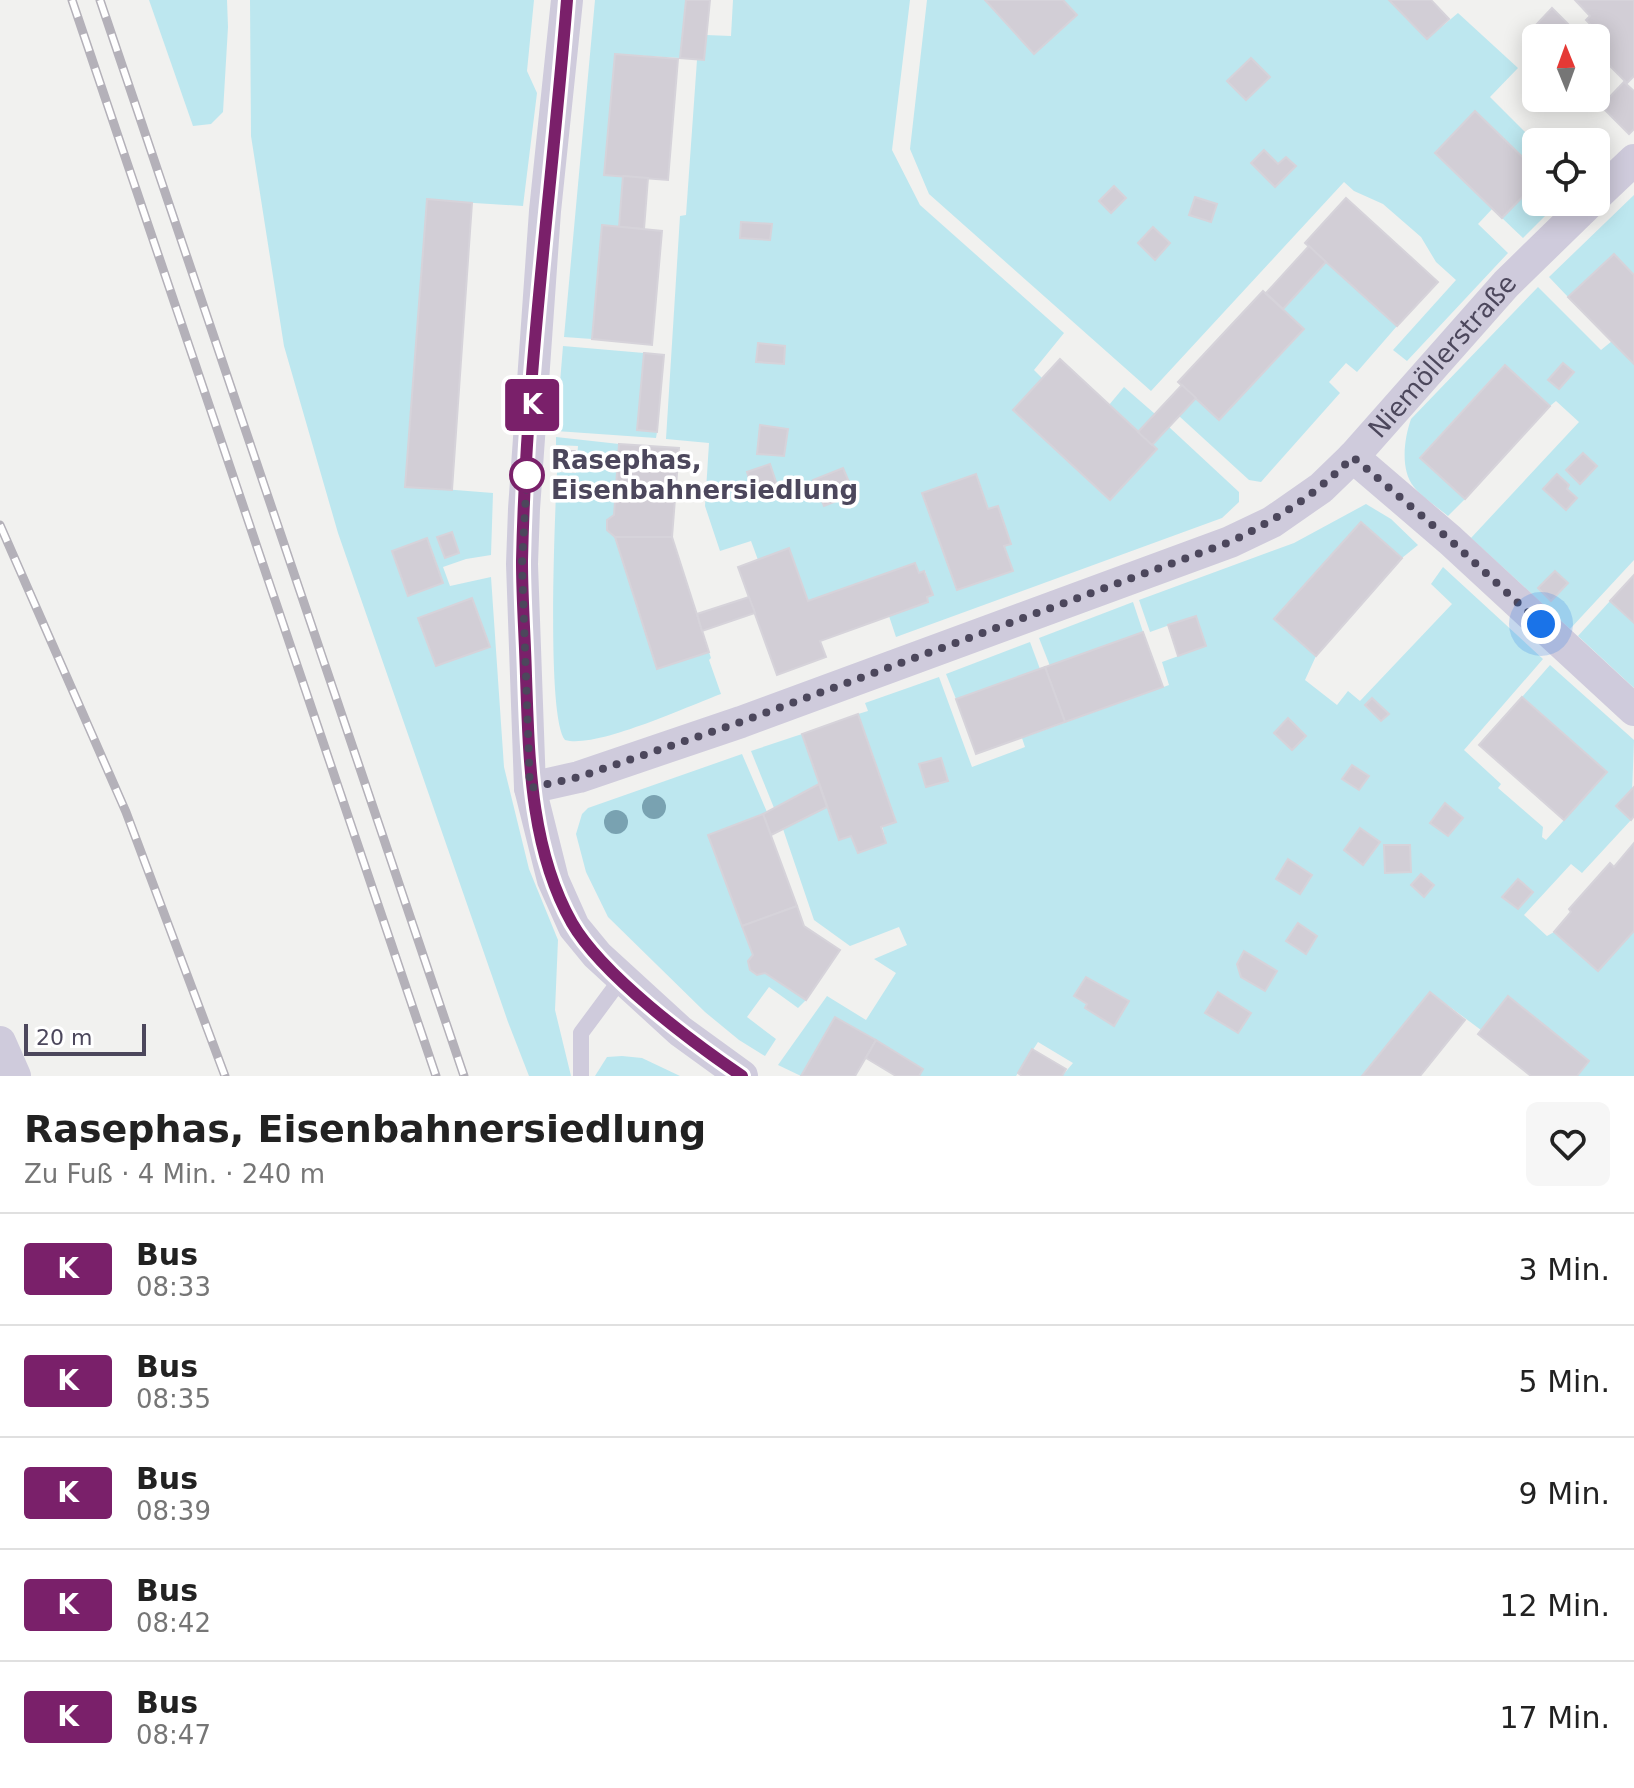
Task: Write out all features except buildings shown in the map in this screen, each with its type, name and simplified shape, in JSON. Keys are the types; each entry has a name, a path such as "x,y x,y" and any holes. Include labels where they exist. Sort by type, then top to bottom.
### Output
{"street":[{"path":"567,0 545,211 524,509 522,564 530,788 553,880 564,909 589,946 680,1031 742,1076"},
{"path":"1610,183 1634,160"},
{"name":"Niemöllerstraße","path":"530,788 579,777 735,724 1230,542 1272,522 1321,488 1353,457 1506,284 1576,216"},
{"path":"1353,457 1450,540 1634,710"},
{"path":"0,1042 15,1076"}],"lane":[{"path":"581,1076 581,1033 621,979"}],"shaded area":[{"path":"149,0 227,0 223,112 211,124 193,126"},
{"path":"250,0 534,0 527,71 537,93 523,206 427,200 405,486 493,493 491,555 443,567 450,586 491,577 504,767 529,869 558,940 555,1010 571,1076 529,1076 338,533 284,346 251,136"},
{"path":"595,0 686,0 680,58 615,54 604,174 623,176 619,227 602,226 592,339 564,337"},
{"path":"733,0 910,0 892,150 920,205 1064,333 1034,370 1042,378 1013,410 1109,500 1157,450 1152,445 1169,427 1239,492 1239,502 1222,518 896,637 889,616 928,602 927,597 933,595 925,571 919,573 915,563 808,601 789,548 758,560 751,541 720,551 705,506 709,443 666,439 680,216 686,215 697,60 704,60 706,35 731,36","holes":["976,474 988,509 998,507 1011,543 1004,546 1012,570 957,590 922,493"]},
{"path":"927,0 985,0 1034,54 1077,15 1063,0 1389,0 1427,39 1458,13 1518,68 1490,97 1522,129 1522,156 1475,111 1435,153 1493,208 1478,224 1508,253 1407,361 1393,350 1456,280 1436,262 1421,237 1383,204 1354,191 1344,182 1151,391 929,194 910,149"},
{"path":"1634,195 1634,274 1614,254 1568,297 1549,277"},
{"path":"1522,197 1522,216 1545,216 1523,238 1502,218"},
{"path":"1326,262 1397,326 1357,372 1346,363 1329,382 1340,393 1261,482 1249,480 1179,416 1196,398 1219,419 1304,330 1283,309"},
{"path":"1538,287 1601,350 1612,341 1634,364 1634,560 1570,629 1471,538 1579,422 1556,401 1550,406 1504,365 1420,457 1465,499 1448,516 1414,487 1405,463 1405,445 1411,419"},
{"path":"563,346 644,353 637,430 657,432 656,438 556,431"},
{"path":"1124,387 1155,414 1138,432 1109,405"},
{"path":"556,437 619,444 614,515 607,520 607,530 615,537 657,668 709,652 721,694 619,733 579,741 565,740 555,695 556,494 557,472 576,473 578,446 556,445"},
{"path":"1366,504 1391,519 1418,545 1402,558 1361,522 1275,620 1316,656 1305,680 1337,705 1348,691 1360,701 1452,604 1431,584 1443,567 1543,659 1464,750 1501,784 1498,788 1543,827 1542,837 1546,840 1607,772 1522,697 1550,665 1634,740 1631,820 1582,873 1571,864 1524,915 1547,936 1554,932 1598,971 1634,931 1634,1076 1577,1076 1589,1061 1508,996 1481,1030 1430,992 1362,1076 1062,1076 1073,1063 1038,1042 1016,1076 919,1076 923,1069 835,1017 801,1076 778,1065 827,996 866,1020 896,973 874,959 907,945 899,927 850,946 814,920 783,829 827,807 839,840 851,836 858,853 886,843 858,714 868,711 865,703 939,677 972,767 1025,747 1022,738 1169,685 1162,662 1206,646 1195,616 1150,632 1139,600 1294,543"},
{"path":"1610,601 1634,623 1634,688 1578,636"},
{"path":"1133,602 1143,632 1050,666 1039,638"},
{"path":"1030,642 1040,669 956,699 946,674"},
{"path":"802,734 819,784 774,808 751,751"},
{"path":"742,754 767,812 708,835 753,955 748,961 750,970 757,975 765,973 806,1000 798,1008 769,987 747,1017 776,1039 765,1056 739,1040 705,1012 608,917 586,872 576,834 582,814 588,808"},
{"path":"607,1057 642,1058 680,1076 595,1076"}],"railway":[{"path":"72,0 436,1076"},
{"path":"100,0 464,1076"},
{"path":"0,525 126,812 225,1076"}],"bus line":[{"name":"K","path":"567,0 545,211 524,509 522,564 530,788 553,880 574,927 621,979 680,1031 742,1076"}],"place":[{"name":"Rasephas, Eisenbahnersiedlung","path":"527,475"}],"route":[{"path":"527,475 522,564 530,788 579,777 735,724 1230,542 1272,522 1296,506 1321,488 1353,457 1541,624"}]}
